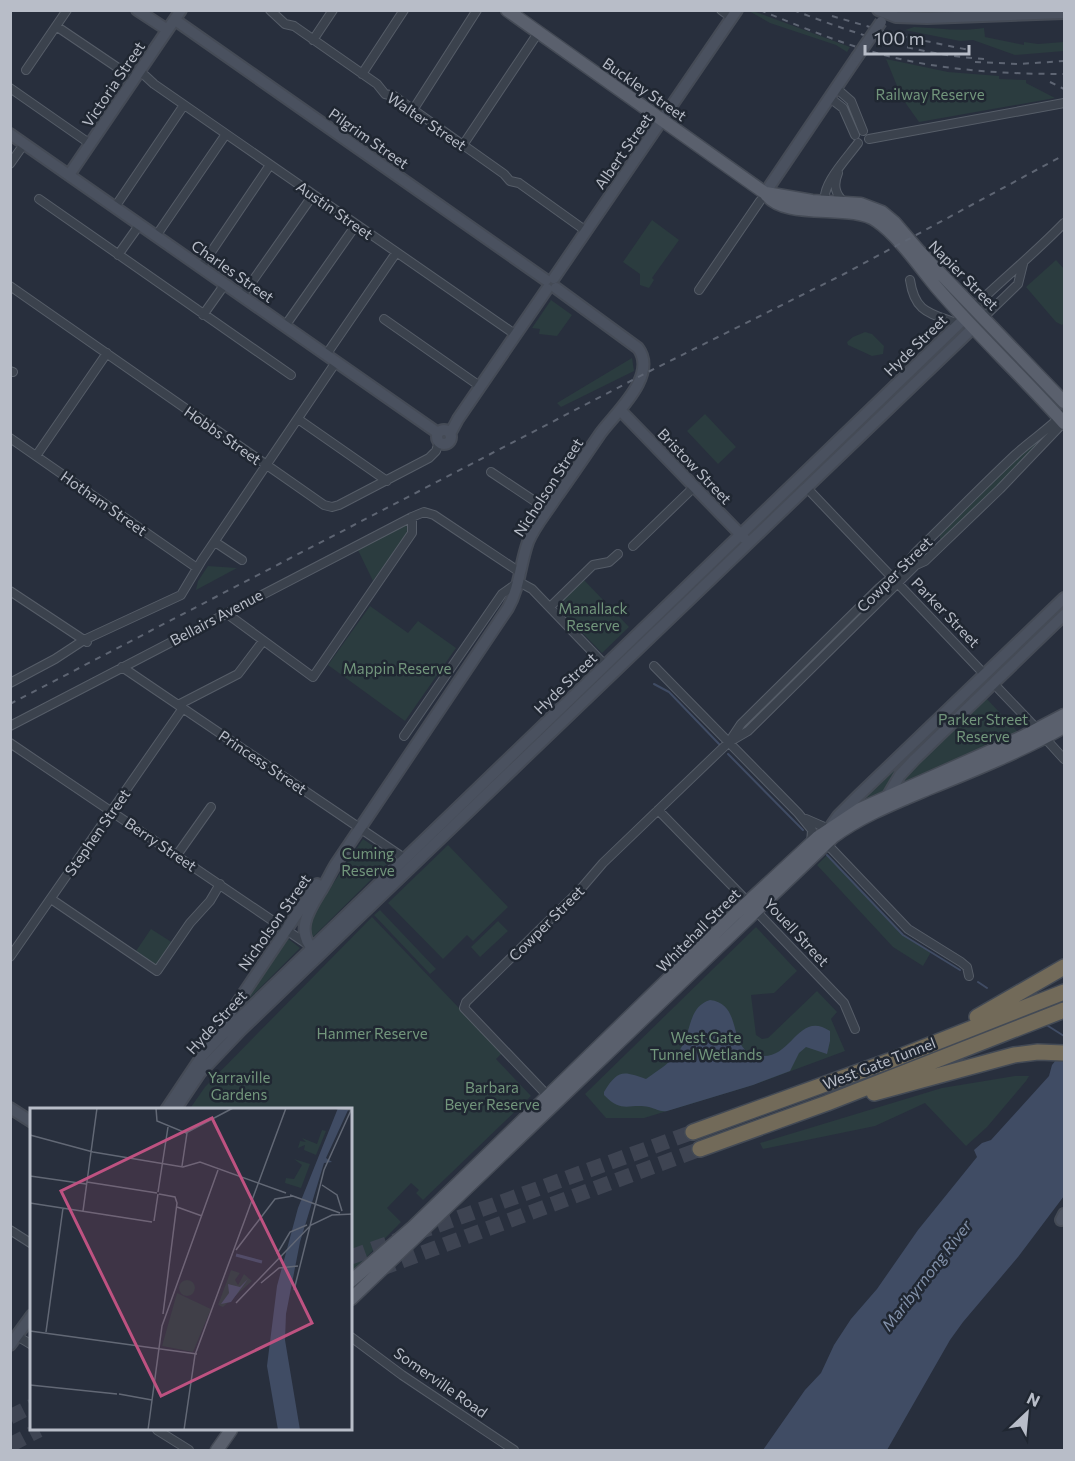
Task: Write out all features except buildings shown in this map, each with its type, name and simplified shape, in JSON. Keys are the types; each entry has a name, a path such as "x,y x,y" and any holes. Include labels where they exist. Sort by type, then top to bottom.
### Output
{"highway":[{"path":"967,1026 1064,962"},
{"name":"West Gate Tunnel","path":"693,1132 888,1061 967,1026 1065,992"},
{"name":"West Gate Tunnel","path":"700,1149 827,1103 1065,1010"},
{"path":"827,1103 851,1099 1014,1054 1065,1053"}],"main road":[{"name":"Buckley Street","path":"507,10 662,120 762,197 782,205 816,211 844,207 863,214"},
{"name":"Buckley Street","path":"762,197 826,202"},
{"path":"826,202 844,207"},
{"name":"Napier Street","path":"844,207 869,206 888,216 1065,402"},
{"name":"Napier Street","path":"863,214 885,228 966,323 1064,419"},
{"name":"Hyde Street","path":"966,323 974,307"},
{"name":"Hyde Street","path":"966,323 984,317"},
{"path":"868,816 1063,720"},
{"path":"829,829 887,797 1040,733"},
{"path":"868,816 887,797"},
{"name":"Whitehall Street","path":"752,906 826,843 848,826 868,816"},
{"name":"Whitehall Street","path":"352,1298 551,1100 752,906 811,844 829,829"},
{"name":"Whitehall Street","path":"352,1280 551,1100"},
{"path":"217,1450 230,1431"}],"street":[{"path":"26,70 66,10"},
{"path":"137,10 163,27"},
{"name":"Walter Street","path":"270,10 285,24 294,26 377,84 385,94 394,96 504,174 510,181 519,183 586,231"},
{"path":"313,40 333,10"},
{"path":"362,74 404,10"},
{"path":"413,110 477,10"},
{"path":"721,10 734,14"},
{"path":"699,290 830,98 884,14 927,18 1065,13"},
{"name":"Victoria Street","path":"135,74 163,27 177,14"},
{"name":"Victoria Street","path":"67,173 177,14"},
{"name":"Pilgrim Street","path":"177,14 638,348 643,357 642,371"},
{"name":"Albert Street","path":"443,435 458,419 481,387 734,14"},
{"name":"Austin Street","path":"56,26 154,84 516,335"},
{"path":"463,146 538,33"},
{"path":"10,88 88,142"},
{"path":"826,202 824,198 826,188 840,169 858,136 851,101 836,88"},
{"path":"830,98 843,108 858,136"},
{"path":"858,136 868,135 869,139 1065,103"},
{"path":"115,207 184,105"},
{"name":"Charles Street","path":"10,134 443,435"},
{"path":"156,236 226,134"},
{"path":"10,164 24,144"},
{"path":"201,267 270,165"},
{"path":"840,169 835,187 844,207"},
{"path":"242,296 313,195"},
{"path":"39,199 291,375"},
{"name":"Hyde Street","path":"974,307 1065,223"},
{"path":"118,255 140,224"},
{"path":"285,326 356,225"},
{"path":"326,355 396,253"},
{"name":"Hyde Street","path":"984,317 1019,283 1023,263"},
{"path":"910,280 915,300 921,308 928,313 966,323"},
{"path":"203,315 225,284"},
{"name":"Hobbs Street","path":"10,286 267,466 321,503 332,507 352,500 429,458 436,451 443,435"},
{"path":"384,319 481,387"},
{"name":"Hyde Street","path":"167,1108 202,1056 315,951 635,644 966,323"},
{"path":"36,456 107,353"},
{"path":"10,682 68,655 86,641 104,636 126,622 181,595 336,362"},
{"name":"Nicholson Street","path":"315,951 305,936 304,927 308,912 334,867 505,614 513,600 528,542 606,426 631,398 642,371"},
{"name":"Bristow Street","path":"621,411 744,538"},
{"path":"298,419 387,481"},
{"name":"Cowper Street","path":"551,1100 464,1008 465,1003 579,891 603,863 729,742 741,724 879,588 925,561 1046,443 1064,419"},
{"name":"Cowper Street","path":"895,580 915,553 990,479 1038,435 1064,419"},
{"name":"Hotham Street","path":"10,438 197,568"},
{"path":"491,472 548,510"},
{"name":"Parker Street","path":"802,483 1065,759"},
{"path":"633,546 694,487"},
{"name":"Bellairs Avenue","path":"10,726 424,512 434,515 520,578"},
{"path":"226,613 313,677 412,533 411,517"},
{"path":"215,542 242,560"},
{"path":"550,607 593,565 609,562 618,554"},
{"path":"404,736 502,594 520,578 605,665"},
{"path":"10,591 86,641"},
{"name":"Whitehall Street","path":"887,797 910,764 1065,598"},
{"name":"Whitehall Street","path":"829,829 844,810 989,679 1065,615"},
{"name":"Stephen Street","path":"10,957 112,811 180,706 238,674 263,641"},
{"name":"Hyde Street","path":"409,860 605,665 635,644"},
{"path":"654,666 798,813 812,830 811,844"},
{"name":"Princess Street","path":"122,667 409,860"},
{"name":"Berry Street","path":"10,743 289,931 315,951"},
{"path":"177,855 211,807"},
{"name":"Youell Street","path":"658,810 844,1003 855,1029"},
{"path":"798,813 829,829"},
{"path":"826,843 908,929 961,962 967,967 969,976"},
{"name":"Nicholson Street","path":"202,1056 289,931 316,885 334,867"},
{"path":"51,899 157,971 190,923 210,901 220,884"},
{"path":"289,931 317,897"},
{"name":"Hyde Street","path":"176,1108 216,1054 315,951"},
{"path":"10,1108 30,1121"},
{"path":"10,1230 30,1243"},
{"path":"10,1346 30,1318"},
{"path":"17,1336 30,1344"},
{"name":"Somerville Road","path":"352,1338 402,1375 514,1450"},
{"path":"159,1431 189,1450"}],"green space":[{"path":"749,11 850,47 847,52 836,45 770,23"},
{"path":"914,27 958,30 984,28 985,37 1024,45 1024,42 1038,44 1064,42 1064,51 1015,55 973,40 960,41 905,30"},
{"name":"Railway Reserve","path":"886,59 948,72 1026,80 1026,83 1055,98 919,122 902,98"},
{"path":"652,220 679,240 652,278 654,280 649,288 640,285 640,274 623,262"},
{"path":"1056,260 1064,269 1064,323 1062,325 1056,322 1026,287"},
{"path":"551,300 572,315 557,336 539,334 540,329 532,328"},
{"path":"865,332 872,334 884,346 883,354 872,356 848,345 847,342 853,337"},
{"path":"632,358 634,371 561,407 557,403"},
{"path":"705,414 736,447 718,464 687,431"},
{"path":"1041,435 1044,435 1045,439 943,541 940,539 940,535"},
{"path":"406,525 408,532 373,581 358,550"},
{"path":"208,566 237,568 196,590 198,581"},
{"name":"Manallack Reserve","path":"583,579 629,627 602,653 555,605"},
{"name":"Mappin Reserve","path":"370,606 408,633 418,621 456,648 405,721 328,665"},
{"path":"977,689 979,692 899,769 883,794 861,802 860,799"},
{"name":"Parker Street Reserve","path":"985,697 1018,734 905,785 903,781 917,763"},
{"name":"Cuming Reserve","path":"363,839 392,859 312,938 308,921"},
{"path":"448,845 508,907 473,941 467,935 443,959 388,903"},
{"path":"827,855 903,935 931,952 923,966 893,947 817,865"},
{"path":"380,910 436,969 430,974 374,915"},
{"name":"Hanmer Reserve","path":"372,917 502,1053 496,1059 531,1096 423,1200 416,1193 419,1190 411,1183 387,1208 401,1222 352,1272 352,1108 190,1108 205,1087"},
{"path":"498,921 508,931 480,957 471,947"},
{"name":"West Gate Tunnel Wetlands","path":"756,927 797,971 774,993 751,995 756,1035 762,1039 768,1038 817,991 837,1012 831,1019 845,1051 753,1085 644,1118 606,1118 585,1094"},
{"path":"151,929 173,943 158,966 136,951"},
{"path":"286,937 300,948 232,1016"},
{"path":"1015,1076 1029,1076 987,1127 966,1146 925,1103 875,1126 763,1149 760,1143 942,1088"}],"water":[{"path":"710,1000 721,1004 728,1010 738,1039 750,1053 762,1056 772,1055 803,1030 811,1026 819,1026 830,1031 827,1054 806,1047 799,1053 790,1071 753,1085 667,1111 642,1106 621,1106 604,1095 617,1076 632,1074 646,1079 668,1063 683,1044 697,1009"},
{"name":"Maribyrnong River","path":"1064,1050 1064,1196 950,1340 887,1450 763,1450 805,1390 821,1373 834,1345 851,1319 877,1289 918,1230 977,1157 974,1150 982,1143 991,1140 1049,1076 1052,1065"}],"waterway":[{"path":"654,684 669,692 720,745"},
{"path":"728,754 803,830"},
{"path":"827,855 903,935 960,970"},
{"path":"978,982 987,988"},
{"path":"1045,1024 1064,1036"}],"tunnel":[{"path":"352,1257 693,1132"},
{"path":"380,1269 700,1149"},
{"path":"10,1417 30,1407"},
{"path":"10,1445 37,1431"}],"railway":[{"path":"760,10 847,44 900,59 982,71 1064,74"},
{"path":"793,10 887,42 935,53 984,59"},
{"path":"832,16 901,36 969,50"},
{"path":"975,62 1019,64 1064,61"},
{"path":"1050,82 1064,89"},
{"path":"10,704 650,371 844,274 1064,155"}],"park label":[{"name":"Yarraville Gardens","path":"239,1086"},
{"name":"Barbara Beyer Reserve","path":"492,1096"}]}
